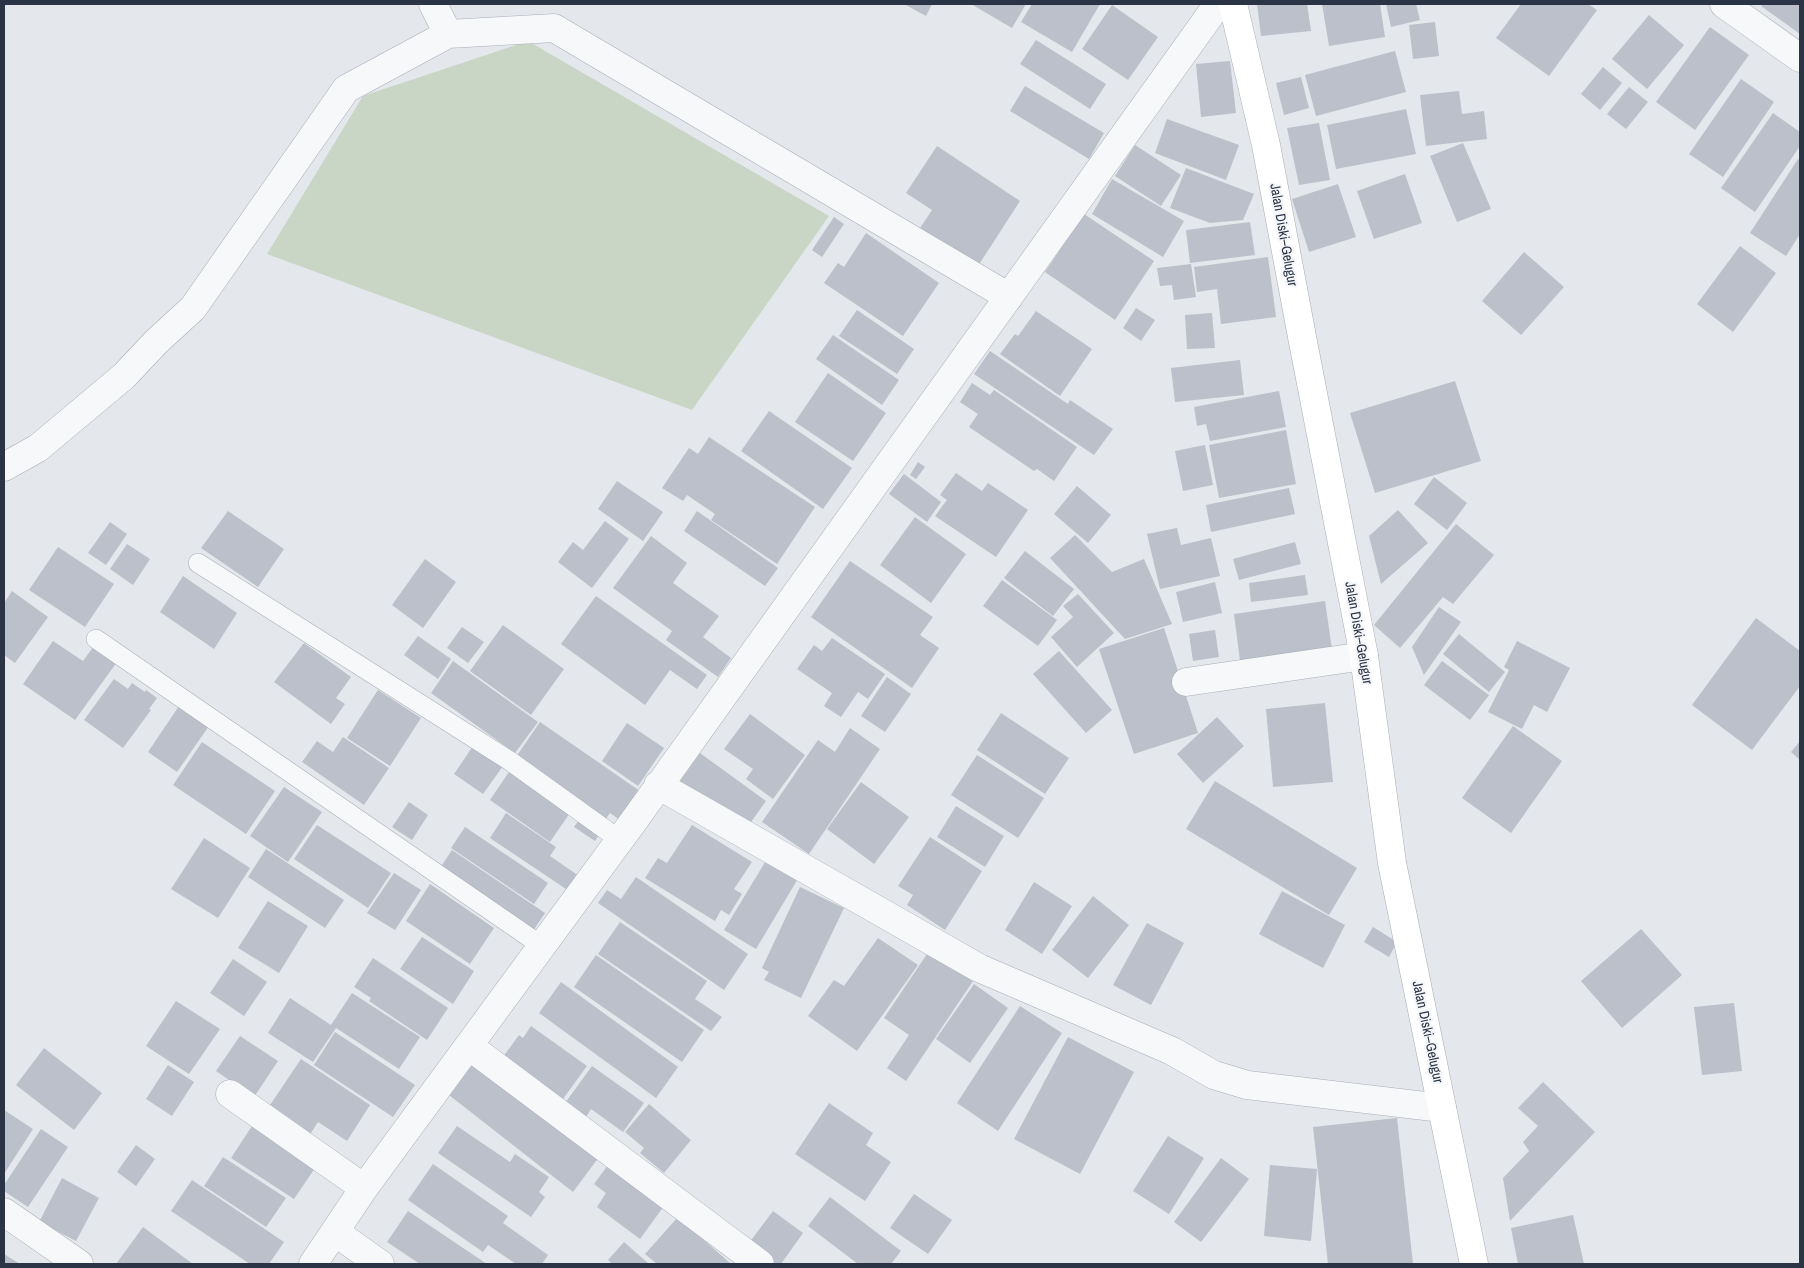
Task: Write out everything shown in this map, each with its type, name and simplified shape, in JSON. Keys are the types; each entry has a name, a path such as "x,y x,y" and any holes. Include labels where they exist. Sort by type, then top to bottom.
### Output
{"main road":[{"name":"Jalan Diski–Gelugur","path":"1233,4 1266,145 1304,352 1364,656 1392,863 1474,1264"}],"street":[{"path":"433,4 448,34"},
{"path":"313,1264 364,1188 620,840 1010,298 1218,4"},
{"path":"1724,4 1800,58"},
{"path":"4,467 38,448 124,376 192,308 346,89 448,34 554,28 1010,298"},
{"path":"1186,682 1364,656"},
{"path":"658,785 980,968 1172,1051 1214,1075 1246,1085 1442,1108"},
{"path":"468,1046 760,1264"},
{"path":"230,1094 364,1188"},
{"path":"4,1212 79,1264"},
{"path":"335,1232 380,1264"}],"lane":[{"path":"198,563 510,761 620,840"},
{"path":"96,639 542,946"}],"green space":[{"path":"528,41 829,216 692,410 267,254 363,96"}],"building":[{"path":"904,4 932,4 926,16"},
{"path":"971,4 1026,4 1012,28"},
{"path":"1032,4 1100,4 1072,52 1021,22"},
{"path":"1257,4 1307,4 1311,31 1261,36"},
{"path":"1322,4 1380,4 1385,37 1329,46"},
{"path":"1386,4 1416,4 1420,20 1391,27"},
{"path":"1521,4 1588,4 1597,10 1549,76 1496,38"},
{"path":"1763,4 1800,4 1800,34 1761,6"},
{"path":"1112,5 1158,37 1128,80 1082,49"},
{"path":"1649,15 1684,45 1647,89 1612,59"},
{"path":"1435,22 1439,56 1413,59 1409,25"},
{"path":"1710,27 1749,55 1695,130 1656,102"},
{"path":"1036,40 1106,84 1090,109 1020,64"},
{"path":"1395,51 1406,92 1316,116 1305,75"},
{"path":"1230,61 1236,113 1201,117 1196,64"},
{"path":"1603,67 1622,83 1600,110 1581,94"},
{"path":"1301,77 1309,108 1284,115 1276,83"},
{"path":"1741,79 1774,102 1723,177 1689,154"},
{"path":"1025,86 1104,133 1089,159 1010,111"},
{"path":"1629,87 1648,102 1626,129 1607,114"},
{"path":"1459,91 1462,114 1484,111 1487,139 1426,146 1420,95"},
{"path":"1406,109 1416,154 1336,169 1327,125"},
{"path":"1773,113 1800,132 1800,146 1755,212 1721,188"},
{"path":"1167,119 1239,145 1226,180 1155,153"},
{"path":"1319,123 1330,180 1299,185 1287,128"},
{"path":"1463,143 1491,209 1457,222 1430,156"},
{"path":"1135,145 1181,175 1161,206 1115,176"},
{"path":"937,146 1020,201 978,266 920,228 932,210 906,193"},
{"path":"1798,159 1800,160 1800,234 1786,256 1750,233"},
{"path":"1186,168 1254,194 1243,220 1210,223 1170,208"},
{"path":"1405,174 1422,223 1374,239 1357,191"},
{"path":"1112,179 1184,221 1163,257 1092,214"},
{"path":"1338,184 1356,237 1309,252 1292,199"},
{"path":"1084,214 1154,261 1115,320 1045,272"},
{"path":"834,217 844,224 822,257 812,250"},
{"path":"1250,222 1255,255 1190,263 1186,230"},
{"path":"866,233 939,283 903,336 824,283 838,263 844,267"},
{"path":"1740,246 1776,273 1733,332 1697,304"},
{"path":"1524,252 1564,287 1521,335 1482,301"},
{"path":"1268,257 1276,317 1221,324 1217,289 1197,292 1194,267"},
{"path":"1191,264 1196,297 1174,300 1172,285 1160,286 1157,268"},
{"path":"1136,308 1155,320 1141,341 1123,328"},
{"path":"857,310 914,349 897,374 839,336"},
{"path":"1036,311 1092,349 1060,396 1000,354 1015,334 1018,336"},
{"path":"1212,313 1215,348 1187,349 1185,315"},
{"path":"833,335 899,380 882,405 816,359"},
{"path":"990,351 1068,404 1070,400 1113,429 1094,455 974,374"},
{"path":"1240,360 1244,395 1175,402 1171,368"},
{"path":"828,373 886,413 853,461 795,422"},
{"path":"1455,381 1481,461 1375,493 1350,413"},
{"path":"972,383 990,395 994,390 1077,447 1054,481 1037,469 1034,471 969,427 978,414 960,402"},
{"path":"1279,391 1286,427 1210,441 1206,424 1197,426 1194,407"},
{"path":"769,411 852,468 823,509 741,451"},
{"path":"1286,430 1296,484 1219,498 1209,445"},
{"path":"709,437 815,507 777,564 711,520 715,514 687,495 683,501 662,488 689,448 698,454"},
{"path":"1205,445 1213,485 1183,491 1175,451"},
{"path":"918,462 925,467 916,479 910,475"},
{"path":"956,473 982,491 988,483 1028,510 996,557 935,516 947,500 940,495"},
{"path":"904,474 941,502 927,522 889,494"},
{"path":"1434,477 1467,503 1447,530 1414,504"},
{"path":"617,481 663,512 643,541 598,509"},
{"path":"1077,486 1111,515 1088,543 1054,514"},
{"path":"1289,488 1295,514 1211,532 1206,505"},
{"path":"1398,510 1428,543 1381,584 1369,536"},
{"path":"228,511 284,549 258,587 201,548"},
{"path":"697,511 778,568 765,586 684,531"},
{"path":"915,517 966,554 931,603 880,565"},
{"path":"605,521 629,539 592,588 558,562 573,542 583,550"},
{"path":"110,522 127,534 106,565 88,553"},
{"path":"1456,524 1494,555 1453,604 1443,597 1400,648 1374,625"},
{"path":"1177,528 1181,545 1211,538 1220,576 1160,589 1147,534"},
{"path":"1075,535 1112,572 1144,559 1172,624 1125,639 1050,558"},
{"path":"651,536 687,563 673,583 719,616 703,637 731,658 718,677 666,640 672,631 613,588"},
{"path":"1295,542 1301,564 1239,580 1233,559"},
{"path":"127,544 150,559 133,585 110,569"},
{"path":"58,547 114,584 85,627 29,590"},
{"path":"1025,551 1074,589 1053,616 1004,578"},
{"path":"425,559 456,582 423,628 392,605"},
{"path":"850,561 933,617 920,635 939,648 912,688 811,617"},
{"path":"1305,575 1308,595 1251,602 1249,583"},
{"path":"183,576 237,613 214,649 160,612"},
{"path":"1002,580 1057,620 1038,646 983,606"},
{"path":"1215,582 1222,613 1183,622 1176,592"},
{"path":"12,591 48,617 15,663 4,655 4,603"},
{"path":"1078,594 1114,633 1077,667 1051,637 1073,617 1063,606"},
{"path":"596,596 707,675 697,689 670,670 645,705 561,644"},
{"path":"1325,601 1332,649 1240,661 1234,614"},
{"path":"1439,607 1461,622 1424,675 1412,647"},
{"path":"1756,618 1800,651 1800,686 1752,750 1692,705"},
{"path":"503,625 564,669 531,715 470,671"},
{"path":"462,627 484,642 468,663 447,648"},
{"path":"1164,628 1198,733 1134,754 1099,649"},
{"path":"1215,630 1219,657 1193,661 1189,634"},
{"path":"1459,634 1505,672 1489,692 1443,654"},
{"path":"418,636 451,659 438,679 404,655"},
{"path":"832,638 885,674 868,699 858,692 841,717 824,706 832,693 797,669 814,645 822,651"},
{"path":"53,641 83,661 94,646 117,662 75,720 23,684"},
{"path":"1517,641 1570,668 1547,712 1534,705 1522,729 1488,712 1509,670 1504,667"},
{"path":"304,643 351,677 336,698 345,704 331,724 274,682"},
{"path":"1059,651 1112,710 1086,733 1033,674"},
{"path":"453,661 538,722 515,753 431,693"},
{"path":"1442,661 1489,695 1470,720 1424,685"},
{"path":"887,677 911,694 885,732 861,716"},
{"path":"114,679 128,689 132,683 157,698 149,709 151,710 123,748 84,720"},
{"path":"378,690 421,718 390,766 347,738"},
{"path":"1325,703 1333,782 1273,787 1266,709"},
{"path":"179,706 209,726 177,772 148,752"},
{"path":"1001,713 1069,758 1045,794 977,750"},
{"path":"750,714 805,755 773,799 746,779 753,769 724,749"},
{"path":"1217,717 1244,746 1203,783 1177,754"},
{"path":"540,722 640,791 620,820 610,813 603,823 579,807 583,802 516,757"},
{"path":"627,723 664,748 638,786 602,761"},
{"path":"1513,726 1562,761 1511,833 1462,798"},
{"path":"850,728 880,749 809,854 762,822 818,740 835,752"},
{"path":"343,737 389,768 364,805 302,762 317,741 333,752"},
{"path":"1800,741 1800,760 1791,752"},
{"path":"202,742 275,791 246,834 173,785"},
{"path":"473,746 503,766 483,794 454,774"},
{"path":"700,753 766,801 746,829 675,788"},
{"path":"977,755 1044,798 1018,838 951,795"},
{"path":"511,769 572,810 550,842 490,800"},
{"path":"1215,781 1357,868 1329,915 1186,829"},
{"path":"861,782 909,817 874,864 827,829"},
{"path":"284,787 322,812 288,862 250,836"},
{"path":"409,802 428,815 412,840 392,827"},
{"path":"956,806 1004,836 985,867 937,837"},
{"path":"506,813 556,847 550,856 579,876 569,891 490,838"},
{"path":"580,818 601,832 595,841 574,827"},
{"path":"317,825 391,873 368,908 294,859"},
{"path":"692,825 752,862 734,889 742,894 729,915 721,910 715,921 645,878 658,858 667,863"},
{"path":"465,827 548,883 534,904 451,848"},
{"path":"930,837 982,871 945,930 907,905 913,895 898,886"},
{"path":"204,838 250,868 218,918 171,889"},
{"path":"266,849 344,900 325,928 248,877"},
{"path":"452,850 545,913 533,931 440,868"},
{"path":"770,854 802,872 756,949 724,930"},
{"path":"394,873 421,890 395,930 367,913"},
{"path":"636,877 748,954 724,990 598,903 607,890 621,899"},
{"path":"1034,882 1072,906 1042,954 1005,930"},
{"path":"430,884 494,928 470,964 406,921"},
{"path":"800,887 844,908 801,998 764,980 769,972 762,968"},
{"path":"1282,891 1345,925 1323,968 1259,934"},
{"path":"1093,896 1129,925 1088,978 1052,950"},
{"path":"268,901 308,926 279,973 238,948"},
{"path":"620,922 707,981 695,999 722,1017 711,1031 598,954"},
{"path":"1147,923 1184,943 1151,1005 1113,985"},
{"path":"1373,927 1397,942 1389,957 1364,942"},
{"path":"1641,929 1682,975 1622,1028 1581,981"},
{"path":"422,937 474,971 453,1004 400,969"},
{"path":"878,938 918,965 857,1051 808,1016 834,980 844,986"},
{"path":"933,945 977,975 906,1081 887,1068 909,1035 884,1018"},
{"path":"596,955 704,1030 682,1062 574,987"},
{"path":"373,958 448,1008 427,1040 369,1001 371,998 354,987"},
{"path":"233,959 267,982 244,1016 210,993"},
{"path":"561,982 678,1067 656,1098 539,1013"},
{"path":"974,984 1008,1008 970,1063 936,1039"},
{"path":"352,993 420,1037 399,1069 336,1028 313,1062 268,1033 290,998 331,1025"},
{"path":"176,1001 220,1029 189,1074 146,1046"},
{"path":"1734,1003 1742,1071 1702,1075 1694,1007"},
{"path":"1020,1006 1062,1033 998,1131 957,1103"},
{"path":"531,1026 587,1066 563,1099 503,1057 519,1035 523,1038"},
{"path":"335,1032 415,1085 393,1117 314,1065"},
{"path":"240,1036 278,1061 254,1097 216,1071"},
{"path":"1068,1037 1134,1072 1080,1174 1014,1139"},
{"path":"44,1048 102,1093 74,1130 16,1085"},
{"path":"301,1059 370,1105 347,1141 318,1122 307,1139 266,1111"},
{"path":"474,1062 599,1157 573,1192 449,1095"},
{"path":"168,1065 194,1082 172,1116 146,1099"},
{"path":"592,1066 644,1103 623,1132 591,1109 586,1117 565,1103"},
{"path":"1543,1082 1595,1132 1510,1221 1503,1178 1529,1151 1523,1142 1538,1126 1518,1108"},
{"path":"829,1103 873,1133 866,1145 891,1162 865,1201 795,1154"},
{"path":"649,1104 691,1140 664,1173 640,1153 644,1148 625,1132"},
{"path":"4,1110 33,1129 4,1174"},
{"path":"1397,1118 1413,1264 1328,1264 1313,1127"},
{"path":"252,1126 315,1168 294,1199 231,1158"},
{"path":"457,1126 510,1162 515,1154 549,1177 539,1192 545,1197 531,1217 438,1153"},
{"path":"41,1129 68,1147 28,1207 4,1191 4,1185"},
{"path":"1168,1136 1204,1158 1169,1214 1133,1191"},
{"path":"136,1145 155,1159 136,1186 117,1172"},
{"path":"223,1157 286,1198 266,1227 204,1186"},
{"path":"1221,1158 1249,1179 1201,1242 1174,1222"},
{"path":"433,1164 508,1216 503,1223 548,1255 542,1264 516,1264 488,1245 483,1252 408,1200"},
{"path":"608,1165 664,1206 640,1239 597,1207 606,1193 594,1184"},
{"path":"1270,1165 1317,1169 1311,1241 1264,1236"},
{"path":"62,1178 99,1198 76,1241 39,1222"},
{"path":"192,1180 284,1242 269,1264 250,1264 171,1211"},
{"path":"914,1194 952,1220 928,1254 890,1228"},
{"path":"830,1197 901,1251 891,1264 858,1264 808,1226"},
{"path":"408,1211 487,1264 420,1264 387,1242"},
{"path":"773,1211 803,1233 781,1264 770,1264 746,1247"},
{"path":"1573,1215 1584,1264 1518,1264 1511,1228"},
{"path":"678,1217 731,1264 657,1264 645,1254"},
{"path":"143,1227 193,1264 116,1264"},
{"path":"624,1242 649,1264 612,1264 608,1260"},
{"path":"4,1254 20,1264 4,1264"}]}
